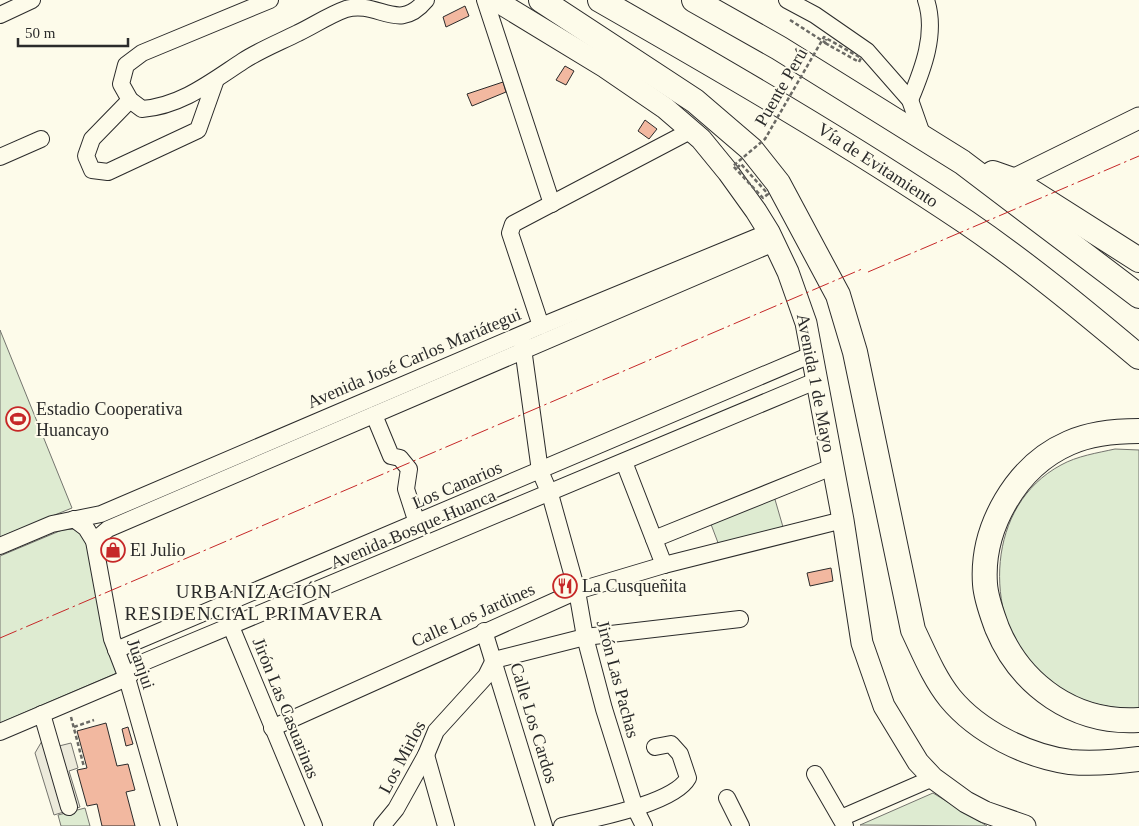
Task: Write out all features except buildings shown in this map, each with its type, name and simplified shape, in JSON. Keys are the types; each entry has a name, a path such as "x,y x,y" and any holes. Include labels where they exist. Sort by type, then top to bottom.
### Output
{"highway":[{"path":"541,0 695,101 750,148 778,183 838,295 855,352 913,630 932,671 950,698 972,719 1000,738 1030,751 1070,762 1108,762 1139,759"},
{"name":"Vía de Evitamiento","path":"600,0 815,125 967,223 1097,322 1139,357"},
{"path":"694,0 779,48 962,162 1139,296"},
{"path":"962,162 1013,180 1139,260"},
{"path":"1139,431 1118,431 1093,435 1069,443 1050,453 1030,470 1001,510 991,533 986,553 985,585 991,611 1007,651 1028,678 1046,693 1073,709 1102,718 1139,720"}],"main road":[{"name":"Avenida 1 de Mayo","path":"495,0 605,67 665,108 692,130 728,172 772,237 799,300 813,354 843,520 862,643 884,706 918,762 934,778 966,802 985,812 1025,826"},
{"path":"1013,180 1139,118"}],"street":[{"path":"0,15 32,0"},
{"path":"270,0 142,53 126,65 121,84 130,100 142,109 161,108 215,82 244,60 346,9 366,6 404,16 412,14 426,0"},
{"path":"485,0 552,204"},
{"path":"787,0 815,15 867,51 910,100 923,137"},
{"path":"910,100 922,68 931,29 931,14 926,0"},
{"path":"130,100 92,139 86,156 92,170 108,172 198,130 215,82"},
{"path":"540,326 510,233 513,224 692,130"},
{"path":"0,157 41,140"},
{"name":"Avenida José Carlos Mariátegui","path":"94,541 108,529 374,415 522,342 540,326 772,237"},
{"name":"Avenida José Carlos Mariátegui","path":"0,546 52,524 101,514 522,342 772,237"},
{"name":"Jirón Las Pachas","path":"522,342 540,471 550,494 577,591 585,637 604,709 635,808 644,826"},
{"name":"Los Canarios","path":"116,650 813,354"},
{"name":"Avenida Bosque Huanca","path":"0,732 127,678 144,662 550,494 818,380"},
{"path":"374,415 391,456 400,458 409,469 406,490 417,523"},
{"path":"624,462 664,565"},
{"path":"654,539 832,467"},
{"path":"74,520 86,528 94,541"},
{"name":"Calle Los Jardines","path":"272,728 484,631 577,591 664,565 843,520"},
{"path":"392,534 400,556"},
{"name":"Juanjui","path":"94,541 107,619 127,678 168,826"},
{"name":"Jirón Las Casuarinas","path":"222,605 314,826"},
{"path":"494,660 585,637 740,619"},
{"name":"Calle Los Cardos","path":"484,631 544,826"},
{"name":"Los Mirlos","path":"382,826 396,809 426,755 436,731 486,676 494,660"},
{"path":"42,714 69,808"},
{"path":"562,826 635,808 683,787 688,778 680,754 671,744 655,747"},
{"path":"426,755 446,826"},
{"path":"815,774 843,822 934,778"},
{"path":"727,798 741,826"}],"path":[{"path":"825,38 861,58 859,62 825,43 825,38"},
{"name":"Puente Perú","path":"735,167 765,138 825,38"},
{"path":"741,164 768,194 762,198 735,167 741,164"},
{"path":"71,716 84,767"},
{"path":"73,727 94,720"}],"green space":[{"name":"Estadio Cooperativa Huancayo","path":"0,330 72,508 0,537"},
{"path":"1115,449 1139,450 1139,709 1103,706 1092,703 1060,690 1034,673 1017,648 1006,621 1000,591 1000,562 1006,533 1018,506 1036,483 1067,462 1087,455"},
{"path":"774,496 783,527 720,548 709,519"},
{"path":"75,529 85,535 117,673 0,723 0,556 62,530"},
{"path":"933,793 987,826 860,825"},
{"path":"85,808 90,826 61,826 58,815"}],"shaded area":[{"path":"42,741 59,746 71,743 78,768 69,771 80,807 54,815 35,753"}],"power":[{"path":"868,272 1139,156"},
{"path":"0,638 862,269"}],"place":[{"name":"Estadio Cooperativa Huancayo","path":"18,419"},
{"name":"El Julio","path":"113,550"},
{"name":"La Cusqueñita","path":"565,586"}],"district":[{"name":"URBANIZACIÓN RESIDENCIAL PRIMAVERA","path":"254,602"}]}
